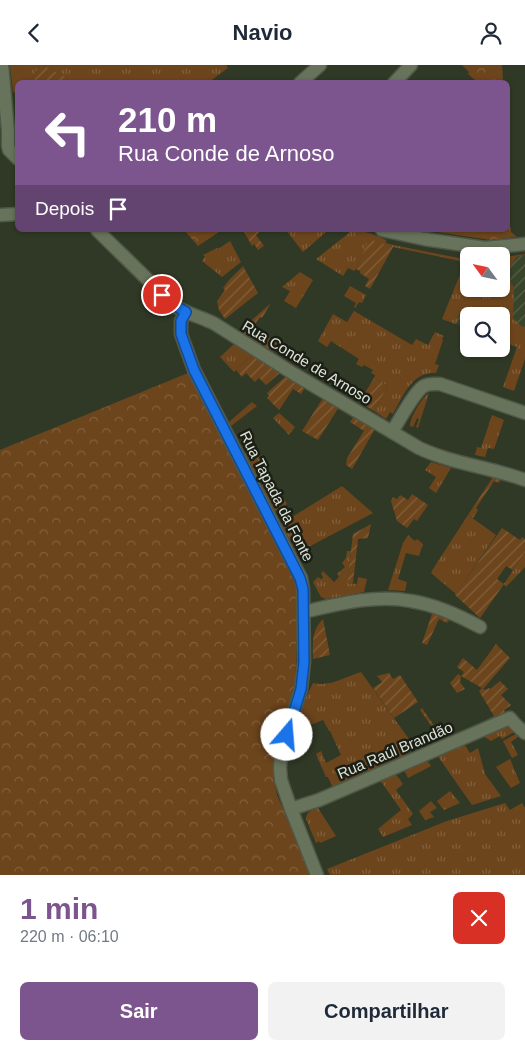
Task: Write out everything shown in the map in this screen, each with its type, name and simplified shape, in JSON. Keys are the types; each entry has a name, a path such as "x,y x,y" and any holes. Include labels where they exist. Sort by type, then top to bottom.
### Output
{"street":[{"path":"2,65 8,145 9,150 15,156"},
{"path":"303,80 320,65"},
{"path":"397,80 412,65"},
{"path":"0,215 15,214"},
{"name":"Rua Conde de Arnoso","path":"99,232 172,304 215,324 419,448 435,456 510,474 525,480"},
{"path":"391,232 485,248 525,244"},
{"name":"Rua Tapada da Fonte","path":"186,312 181,321 181,334 194,370 300,578 303,589 304,662 301,689 281,752 280,768 281,780 291,809 317,875"},
{"path":"392,432 422,387 430,383 440,384 525,413"},
{"path":"304,612 370,600 410,600 448,611 480,627"},
{"name":"Rua Raúl Brandão","path":"291,809 319,800 510,718 525,733"}],"shaded area":[{"path":"525,255 525,349 510,344 510,307 460,307 460,326 442,319 462,297 510,297 510,258"}],"green space":[{"path":"10,65 40,65 31,80 15,80 15,93 13,92"},
{"path":"40,65 43,65 71,80 31,80"},
{"path":"43,65 226,65 228,68 212,80 70,80"},
{"path":"462,65 502,65 503,80 475,80 468,74 469,72"},
{"path":"510,225 511,232 517,237 491,240 437,232 510,232"},
{"path":"186,232 219,232 198,246"},
{"path":"244,232 260,232 256,235 264,246 258,250 254,244 252,246"},
{"path":"288,232 326,232 303,252"},
{"path":"348,232 362,232 386,240 386,243 460,258 460,261 369,240 356,269 354,271 348,268 343,276 316,259"},
{"path":"369,239 393,247 370,289 365,286 369,279 356,269"},
{"path":"230,241 241,262 222,277 202,261 205,257 203,255 218,249"},
{"path":"525,254 516,257 510,268 510,256"},
{"path":"243,266 258,293 225,319 219,310 217,301 225,290 223,288"},
{"path":"300,272 313,280 296,308 284,301 290,291 282,287"},
{"path":"460,274 460,297 510,297 510,281 514,288 513,318 521,326 525,327 525,359 514,391 503,387 517,347 510,344 510,307 460,307 456,324 442,319"},
{"path":"350,286 366,295 362,303 359,302 355,308 356,303 344,296"},
{"path":"271,303 262,318 260,317 253,327 260,332 258,335 245,326"},
{"path":"354,311 412,345 416,339 428,345 435,332 444,336 435,364 439,365 436,373 428,373 414,380 393,414 390,412 386,419 374,411 388,386 374,378 375,375 371,373 373,370 364,365 362,367 356,364 359,359 331,341 327,347 318,341 333,314 347,322"},
{"path":"243,330 260,340 264,334 274,341 276,339 281,342 274,352 239,331"},
{"path":"235,343 253,355 234,372 220,357"},
{"path":"253,355 280,373 266,385 259,378 255,382 246,373 242,377 236,370"},
{"path":"188,373 295,579 297,589 297,630 295,688 290,706 277,737 274,779 277,795 311,875 0,875 0,450"},
{"path":"286,376 305,388 301,394 293,389 279,410 267,398 269,396 267,393"},
{"path":"374,378 388,386 374,411 357,401 361,395 363,396"},
{"path":"429,393 418,428 416,427 419,419 417,418 413,427 410,426 417,408"},
{"path":"323,398 339,407 318,440 302,431"},
{"path":"252,402 257,406 231,426 229,422"},
{"path":"279,413 295,427 289,435 273,418"},
{"path":"492,415 504,420 494,449 488,448 485,457 475,455 477,447 481,448"},
{"path":"354,416 375,429 352,469 346,465 347,458 364,431 350,422"},
{"path":"253,446 266,471 256,476 245,454"},
{"path":"431,462 451,468 436,493 429,488 436,477 425,470"},
{"path":"493,477 501,479 499,483 494,481 476,508 478,510 473,518 468,515"},
{"path":"272,479 287,504 274,512 261,486"},
{"path":"342,486 373,513 297,553 281,524"},
{"path":"412,494 428,505 417,521 414,519 407,528 397,521 391,501 393,497 397,499 400,495 408,500"},
{"path":"468,515 496,535 456,594 431,573"},
{"path":"371,524 368,538 358,539 353,583 347,583 353,534"},
{"path":"502,528 520,540 522,537 525,539 525,552 513,570 506,566 497,579 504,584 480,618 455,595"},
{"path":"408,535 415,541 417,539 423,544 419,556 406,553 398,579 407,582 405,591 388,590 403,543"},
{"path":"347,551 351,551 347,583 357,584 358,577 367,579 364,592 326,599 321,597 313,582 318,577 322,579 321,574 323,571 334,582 339,577 337,574 345,567 342,563 346,558"},
{"path":"525,552 525,567 506,587 504,584"},
{"path":"433,611 450,619 447,623 439,619 427,645 422,643"},
{"path":"323,619 330,655 313,659 313,642 316,628"},
{"path":"496,644 510,658 483,689 490,689 500,681 508,689 501,695 511,705 504,710 506,714 487,722 486,720 494,716 479,691 482,688 461,676 464,672 457,667 463,658 477,670"},
{"path":"361,672 416,749 407,754 406,757 333,788 316,754 321,751 326,763 341,755 323,720 295,731 306,697 313,683 332,683"},
{"path":"389,673 393,679 400,675 418,702 394,718 373,688 382,682 377,676"},
{"path":"458,674 461,676 460,682 465,689 457,693 450,683"},
{"path":"422,708 440,734 446,730 451,737 442,741 420,710"},
{"path":"506,726 514,732 502,739 500,736 491,741 483,736"},
{"path":"516,734 519,736 511,742 518,755 512,758 503,741"},
{"path":"464,744 470,753 478,748 485,774 501,796 472,805 437,755"},
{"path":"510,759 520,783 511,788 496,767"},
{"path":"427,760 431,766 408,778 404,770"},
{"path":"395,773 403,784 396,790 413,814 408,819 412,825 383,837 378,829 401,810 380,780"},
{"path":"450,791 460,803 444,810 437,801"},
{"path":"431,801 437,808 430,812 434,817 425,820 419,811"},
{"path":"505,803 510,810 522,803 525,808 525,875 330,875 327,869 447,821"},
{"path":"318,808 336,836 316,843 306,816 312,810"}],"route":[{"path":"162,295 172,304 186,312 180,327 194,370 300,578 303,589 304,662 301,689 287,735"}]}
